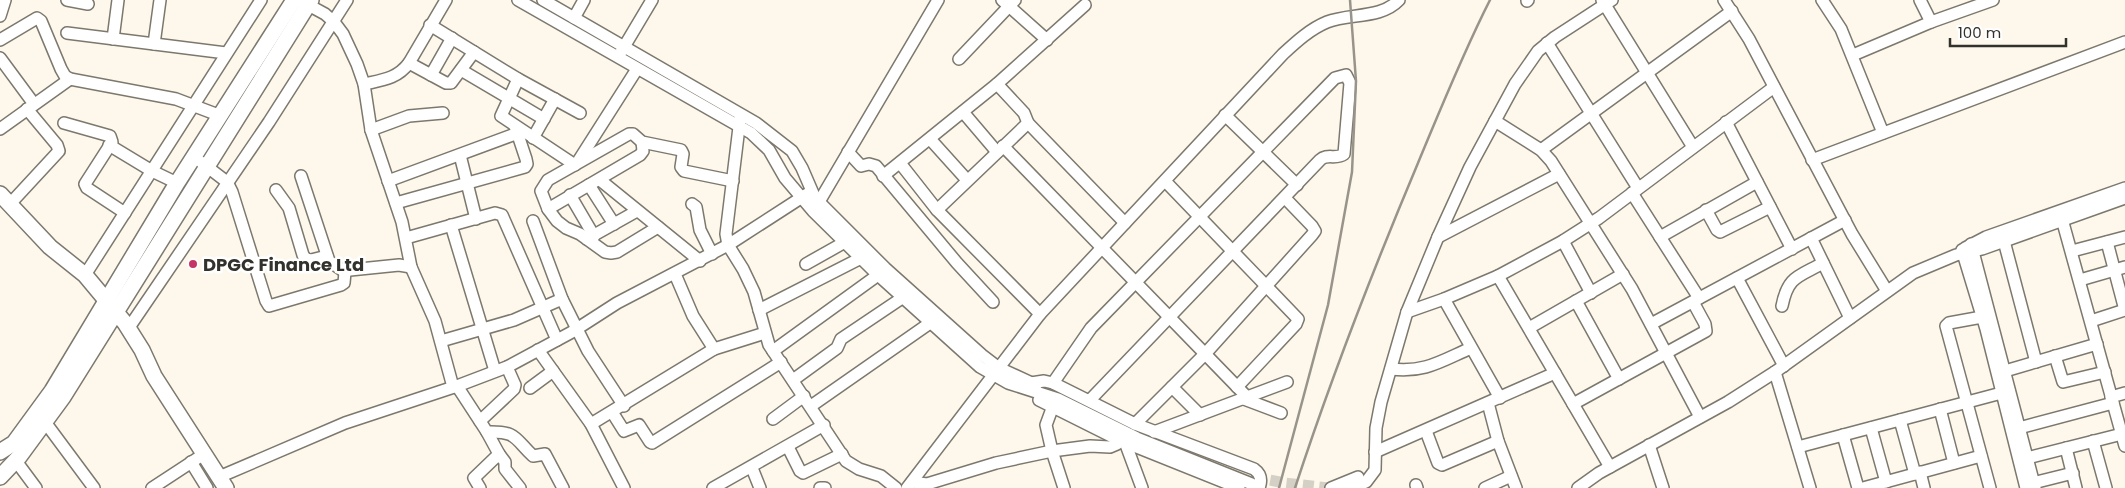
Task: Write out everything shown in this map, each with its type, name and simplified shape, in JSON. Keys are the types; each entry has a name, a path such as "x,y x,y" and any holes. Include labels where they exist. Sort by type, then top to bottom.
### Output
{"main road":[{"path":"0,477 16,461 45,422 109,310 177,183 200,162 220,116 303,1"},
{"path":"0,452 14,443 109,310 200,162 303,1"},
{"path":"5,199 50,247 85,275 136,355 154,376"},
{"path":"72,266 79,280 128,329 142,350 198,458 222,482"}],"street":[{"path":"0,16 5,0"},
{"path":"67,0 88,4"},
{"path":"113,39 118,0"},
{"path":"154,44 160,0"},
{"path":"252,0 252,14"},
{"path":"85,275 261,0"},
{"path":"128,329 269,122 348,0"},
{"path":"364,84 394,77 402,72 446,0"},
{"path":"518,0 621,53 740,120 769,150 785,178 802,198 816,207 885,268 996,372"},
{"path":"543,0 574,18 621,53 637,69 740,120 763,128 792,151 812,191 816,207 844,242 902,298 980,367 1058,399 1123,432 1255,483 1261,480 1258,472 1254,469 1135,424 1053,383 1044,381 1030,387"},
{"path":"574,18 584,0"},
{"path":"621,53 652,0"},
{"path":"816,207 938,0"},
{"path":"910,485 1040,314 1283,54 1315,28 1340,18 1378,13 1393,6 1400,0"},
{"path":"1724,0 1749,39 1812,160 1887,291"},
{"path":"1822,0 1841,29 1853,55 1883,133"},
{"path":"1920,0 1932,22"},
{"path":"1853,55 1932,22 1993,0"},
{"path":"303,1 334,22 343,34 357,64 364,84 371,130 396,203 406,238 411,267 427,301 455,387 480,421 505,462 506,471 520,488"},
{"path":"960,59 1009,2 1047,40"},
{"path":"1351,488 1370,479 1375,470 1376,428 1391,369 1407,312 1438,237 1470,167 1514,84 1538,51 1607,2 1693,147"},
{"path":"884,176 997,84 1085,5"},
{"path":"1541,150 1648,74 1732,11"},
{"path":"0,40 37,18 41,21 61,69 65,76 70,79 150,92 194,105 220,116"},
{"path":"430,25 518,79 580,113"},
{"path":"67,32 226,52"},
{"path":"431,76 452,38"},
{"path":"1812,160 2125,42"},
{"path":"1547,43 1591,114 1696,300 1706,331 1573,404"},
{"path":"409,63 431,76 446,83 451,83 474,52"},
{"path":"0,58 57,145 59,151 5,199"},
{"path":"576,164 637,69"},
{"path":"461,70 508,99 544,118"},
{"path":"1053,383 1091,328 1336,78 1346,75 1350,83 1345,151 1338,157 1323,157 1090,400"},
{"path":"0,129 70,79"},
{"path":"518,79 501,116 516,129 576,164"},
{"path":"997,84 1024,113 1028,123 1125,223"},
{"path":"1407,312 1444,299 1498,276 1563,241 1635,191 1774,87"},
{"path":"533,138 555,100"},
{"path":"963,112 1102,247 1246,398 1281,413"},
{"path":"371,130 409,116 443,113"},
{"path":"1226,115 1297,185"},
{"path":"740,120 726,234 728,245 749,280 765,333 773,351 842,454 852,465 881,476 896,488"},
{"path":"1495,121 1541,150 1559,174 1623,274 1700,417"},
{"path":"64,122 110,136 112,142 85,184 87,188 125,213"},
{"path":"1726,122 1792,249"},
{"path":"937,210 1028,123"},
{"path":"388,181 460,156 516,129"},
{"path":"396,203 525,167 527,164 526,159 516,129"},
{"path":"658,227 611,254 590,237 566,228 557,221 548,209 541,191 543,185 548,180 629,134 634,134 642,142 681,150 683,154 681,167 684,171 733,181"},
{"path":"930,139 967,180"},
{"path":"548,209 570,195 600,180 642,153 642,142"},
{"path":"110,145 152,171 177,183"},
{"path":"848,152 860,166 873,164 992,302"},
{"path":"460,156 476,219"},
{"path":"200,162 227,182 269,306 341,286 344,283 345,272"},
{"path":"900,163 937,210 1040,314"},
{"path":"1438,237 1559,174"},
{"path":"301,176 327,256 332,264 345,272 383,266 399,265 411,267"},
{"path":"600,180 700,261"},
{"path":"1165,181 1297,316 1298,321 1237,387"},
{"path":"1660,236 1757,182"},
{"path":"589,186 614,224"},
{"path":"1578,488 1610,467 1700,417 1779,369 1913,273 1965,251 2004,241 2125,188"},
{"path":"276,190 289,208 303,255 306,259 310,260 327,256"},
{"path":"222,482 345,422 455,387 507,366 577,329 617,303 728,245 812,191"},
{"path":"570,195 590,237"},
{"path":"1135,424 1205,354 1314,231 1312,226 1285,198"},
{"path":"1965,251 1986,237 2125,198"},
{"path":"692,204 696,207 700,230 712,254"},
{"path":"1706,210 1720,232 1770,207"},
{"path":"590,237 637,211"},
{"path":"406,238 495,213 502,215 556,340"},
{"path":"2061,216 2125,446"},
{"path":"1651,324 1845,220"},
{"path":"534,221 562,299 588,351 624,406"},
{"path":"451,225 495,371"},
{"path":"2072,251 2125,237"},
{"path":"1811,238 1850,318"},
{"path":"1563,241 1591,292"},
{"path":"2004,241 2036,362"},
{"path":"806,264 844,242"},
{"path":"2091,321 2125,310 2120,268 2107,242"},
{"path":"1965,251 1982,317 2019,428 2027,458 2031,486"},
{"path":"1965,251 2005,371 2006,392 2031,486"},
{"path":"759,310 861,258"},
{"path":"1782,306 1785,290 1791,282 1823,263"},
{"path":"2080,280 2120,268"},
{"path":"675,274 693,316 714,348"},
{"path":"1529,328 1623,274"},
{"path":"773,351 878,275"},
{"path":"1498,276 1610,467"},
{"path":"1737,278 1779,369 1810,488"},
{"path":"793,380 837,348 841,339 902,298"},
{"path":"441,341 482,330 562,299"},
{"path":"1444,299 1500,398"},
{"path":"1576,301 1619,379"},
{"path":"1982,317 1949,323 1946,326 1990,488"},
{"path":"773,419 808,401 930,323"},
{"path":"591,424 624,406 714,348 765,333"},
{"path":"2005,371 2097,344"},
{"path":"1391,369 1408,371 1426,368 1472,348"},
{"path":"538,350 591,424 624,488"},
{"path":"2055,356 2063,382 2105,372"},
{"path":"612,412 624,431 639,425 652,443 781,362"},
{"path":"480,421 514,389 515,385 507,366"},
{"path":"530,388 553,370"},
{"path":"1376,452 1555,373"},
{"path":"1154,432 1287,382"},
{"path":"1030,387 1038,399 1122,441 1239,488"},
{"path":"1172,387 1200,415"},
{"path":"1798,447 2006,392"},
{"path":"2019,428 2112,400 2125,393"},
{"path":"1488,402 1498,441 1516,488"},
{"path":"1053,406 1046,420 1052,451 1064,488"},
{"path":"1940,409 1954,463"},
{"path":"1900,420 1924,488"},
{"path":"45,422 88,486"},
{"path":"713,488 752,468 824,425"},
{"path":"1871,428 1886,482"},
{"path":"1426,431 1438,463 1442,466 1498,441"},
{"path":"487,432 498,432 514,436 533,456 545,454 563,488"},
{"path":"2027,458 2122,434"},
{"path":"1843,435 1858,488"},
{"path":"910,485 927,484 996,462 1052,451 1090,446 1110,447 1122,441"},
{"path":"1122,441 1142,488"},
{"path":"2093,441 2106,488"},
{"path":"1649,445 1663,488"},
{"path":"788,447 800,471 803,473 842,454"},
{"path":"2066,448 2076,488"},
{"path":"480,488 474,478 499,454"},
{"path":"1863,488 1981,456"},
{"path":"152,488 198,458 207,488"},
{"path":"16,461 36,488"},
{"path":"752,468 760,488"},
{"path":"2031,486 2073,473"},
{"path":"1485,488 1511,476"},
{"path":"1331,488 1370,479"},
{"path":"820,488 826,488"}],"tunnel":[{"path":"1254,477 1329,488"}],"railway":[{"path":"1279,488 1328,305 1352,172 1356,81 1350,0"},
{"path":"1295,488 1353,324 1385,243 1452,81 1490,0"}],"place":[{"name":"DPGC Finance Ltd","path":"193,264"}]}
